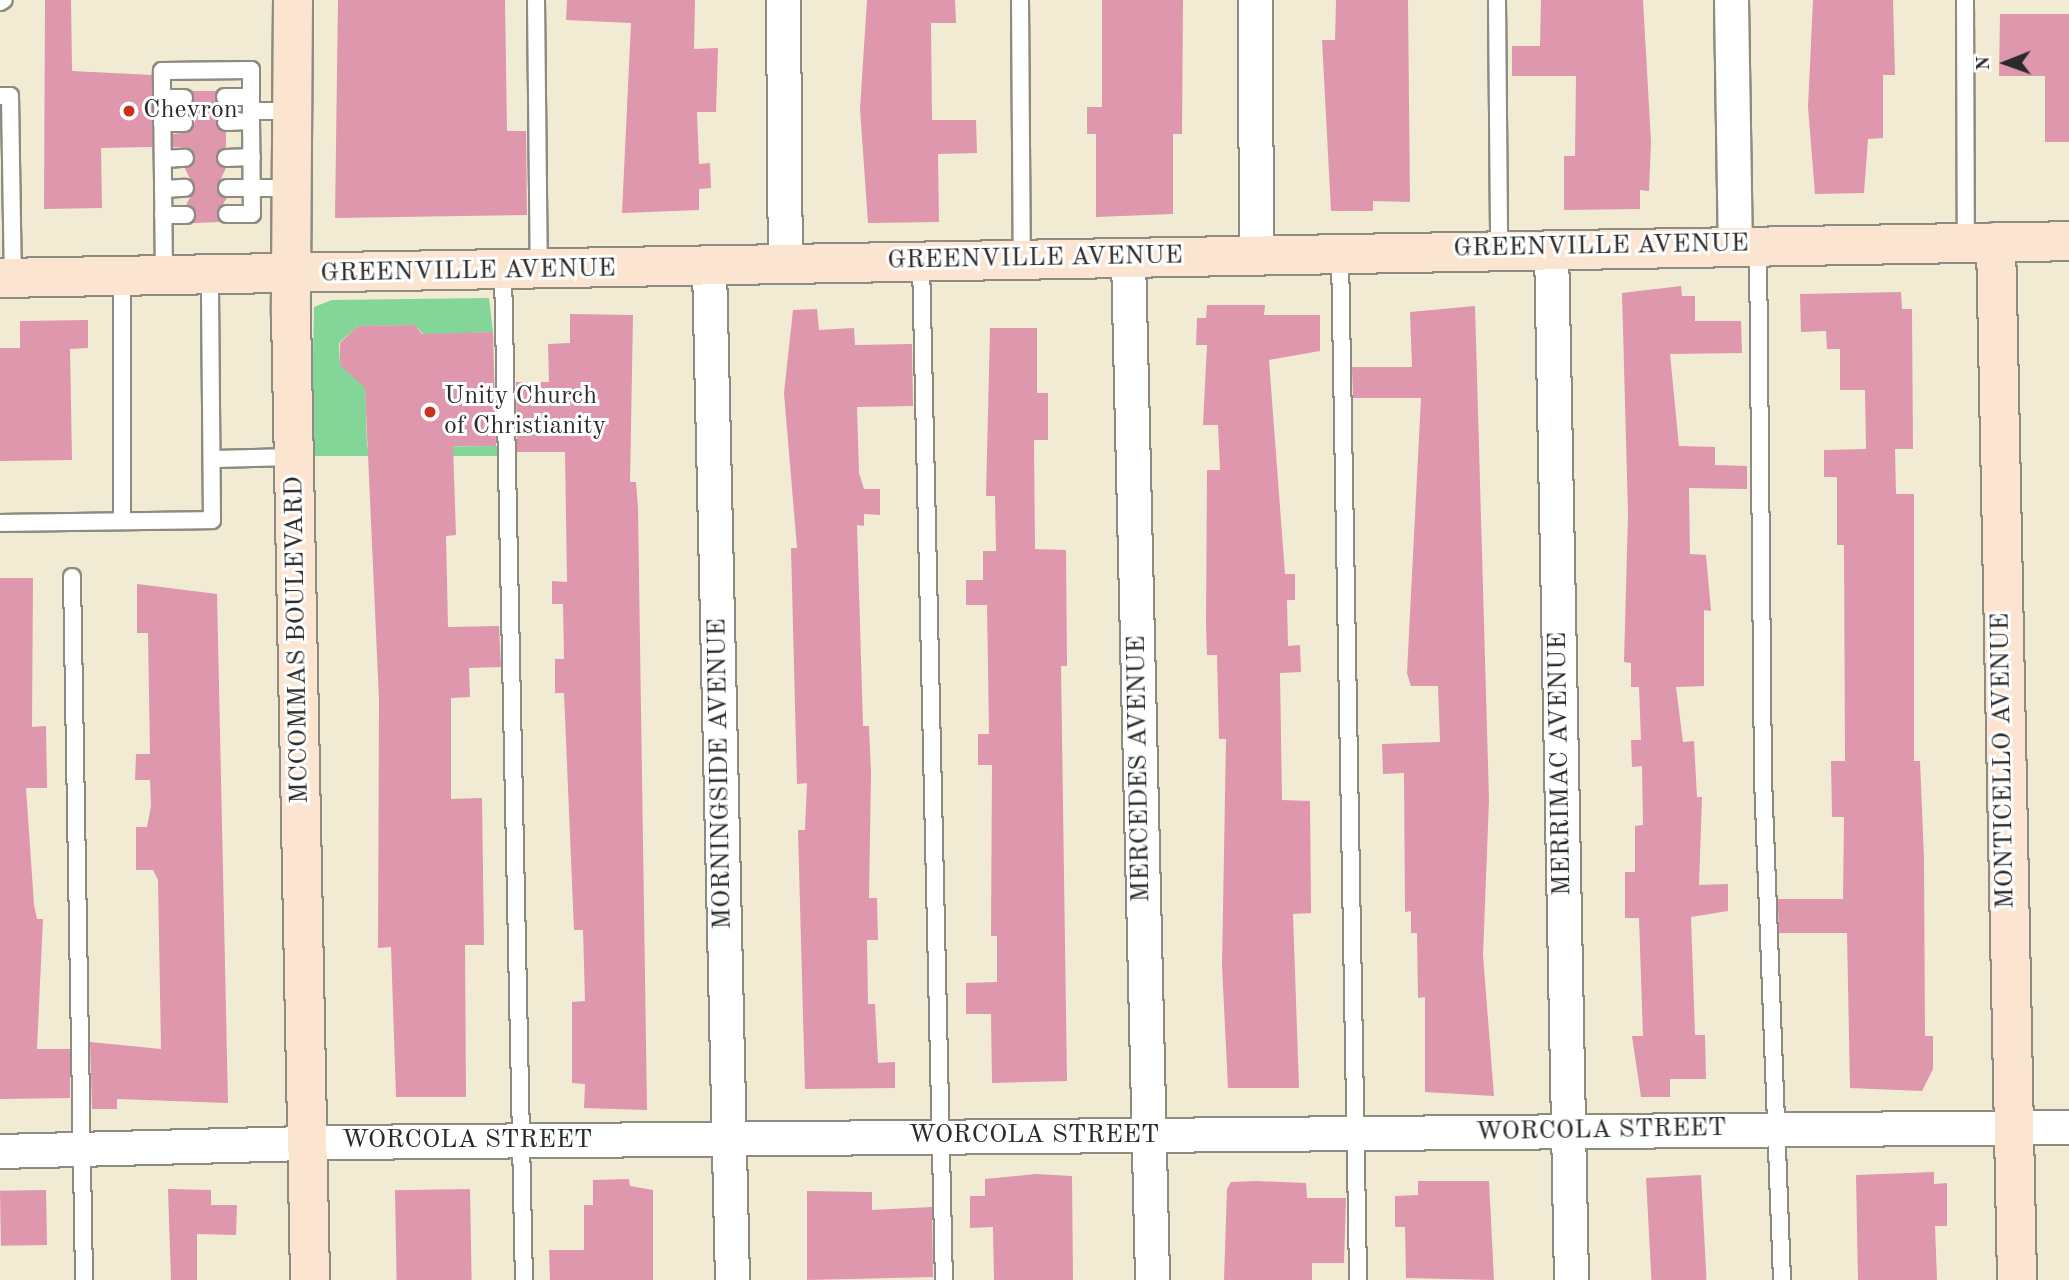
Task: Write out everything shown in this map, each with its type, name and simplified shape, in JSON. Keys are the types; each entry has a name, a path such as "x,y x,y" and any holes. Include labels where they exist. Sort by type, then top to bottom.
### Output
{"street":[{"name":"MCCOMMAS BOULEVARD","path":"293,0 295,457 310,1280"},
{"path":"783,0 785,264"},
{"path":"1255,0 1256,255"},
{"path":"1731,0 1747,243"},
{"name":"GREENVILLE AVENUE","path":"6,278 521,272 1747,243 2069,241"},
{"name":"MONTICELLO AVENUE","path":"1981,242 2014,1128 2017,1280"},
{"name":"MERRIMAC AVENUE","path":"1551,248 1572,1280"},
{"name":"MERCEDES AVENUE","path":"1128,258 1152,1280"},
{"name":"MORNINGSIDE AVENUE","path":"709,267 732,1280"},
{"name":"WORCOLA STREET","path":"0,1151 521,1140 2069,1127"}],"lane":[{"path":"524,1280 521,1140 521,272 536,0"},
{"path":"1020,0 1023,260"},
{"path":"1497,0 1499,250"},
{"path":"1965,0 1981,242"},
{"path":"164,276 162,71 251,70 252,214 227,214"},
{"path":"0,96 10,96 6,278"},
{"path":"225,97 251,110"},
{"path":"162,98 184,98"},
{"path":"226,121 251,110 293,111"},
{"path":"162,123 184,123"},
{"path":"226,158 252,157"},
{"path":"163,159 185,158"},
{"path":"163,189 185,188"},
{"path":"227,188 294,188"},
{"path":"163,215 186,215"},
{"path":"1747,243 1782,1280"},
{"path":"1340,252 1358,1280"},
{"path":"921,262 944,1280"},
{"path":"0,523 212,520 211,276"},
{"path":"122,277 122,521"},
{"path":"213,459 295,457"},
{"path":"72,577 84,1280"}],"green space":[{"path":"489,298 493,332 424,335 415,325 358,326 339,343 340,365 365,379 367,447 497,446 497,456 311,456 314,307 332,300"}],"building":[{"path":"45,0 71,0 72,71 152,75 152,147 101,148 102,208 44,209"},
{"path":"338,0 505,0 507,131 526,131 527,215 335,218"},
{"path":"567,0 695,0 694,49 718,48 716,112 697,112 699,164 710,163 711,188 699,189 699,210 622,213 631,23 566,20"},
{"path":"867,0 955,0 956,23 931,23 932,120 976,120 977,153 938,154 939,222 868,223 860,109"},
{"path":"1102,0 1183,0 1182,134 1173,134 1173,214 1096,217 1096,134 1087,134 1087,107 1102,107"},
{"path":"1336,0 1408,0 1410,202 1373,201 1373,211 1331,211 1322,40 1335,40"},
{"path":"1541,0 1643,0 1651,142 1649,191 1640,190 1640,209 1564,210 1564,156 1575,156 1576,76 1512,76 1512,46 1540,46"},
{"path":"1813,0 1893,0 1895,75 1883,75 1883,138 1868,139 1864,193 1815,194 1808,107"},
{"path":"2000,14 2069,14 2069,142 2045,142 2045,76 1999,76"},
{"name":"Chevron","path":"192,91 217,91 216,102 225,108 216,122 226,132 226,147 216,158 226,168 217,187 227,198 217,213 221,222 193,223 195,210 186,205 195,188 185,169 195,157 189,148 173,147 173,134 189,132 194,122 173,108 190,107"},
{"path":"1681,286 1682,296 1695,296 1695,321 1741,321 1742,353 1670,354 1679,446 1715,447 1715,465 1747,466 1747,489 1689,488 1690,554 1706,555 1711,611 1704,610 1704,686 1676,687 1683,742 1694,741 1697,797 1702,797 1699,885 1728,884 1728,911 1691,917 1695,1035 1705,1035 1706,1079 1670,1079 1670,1097 1641,1097 1632,1036 1643,1036 1639,918 1625,918 1625,872 1635,872 1635,826 1643,825 1642,766 1632,767 1631,740 1641,740 1639,687 1631,687 1631,663 1624,662 1628,514 1622,293"},
{"path":"1901,292 1902,309 1912,309 1913,449 1895,449 1896,494 1914,494 1914,761 1920,761 1924,858 1925,1036 1933,1036 1933,1069 1922,1091 1850,1088 1847,933 1779,933 1778,909 1778,899 1843,899 1844,817 1832,817 1831,761 1845,761 1844,545 1837,545 1837,477 1824,477 1824,450 1866,449 1865,390 1840,390 1840,349 1827,349 1826,331 1801,332 1800,294"},
{"path":"1207,305 1265,305 1264,315 1320,315 1320,351 1269,360 1285,574 1295,574 1295,600 1287,600 1288,646 1300,645 1301,672 1280,673 1282,800 1310,801 1311,913 1293,914 1299,1088 1228,1088 1222,966 1226,739 1219,739 1217,655 1207,655 1206,625 1207,470 1220,470 1218,425 1203,425 1207,345 1196,345 1197,318 1206,318"},
{"path":"1475,306 1489,800 1483,955 1494,1096 1425,1092 1425,997 1418,998 1417,933 1411,933 1411,911 1405,912 1404,773 1383,774 1382,744 1440,742 1438,686 1411,686 1407,673 1421,398 1353,398 1352,367 1412,367 1410,312"},
{"path":"817,309 819,330 854,328 855,345 912,344 913,406 857,407 859,473 864,489 880,489 880,515 864,514 864,526 857,525 863,726 869,726 871,773 869,898 877,898 878,940 867,940 868,1004 875,1004 878,1063 895,1062 895,1088 805,1089 798,830 805,830 807,783 797,784 791,548 797,548 784,393 793,310"},
{"path":"570,314 633,315 630,482 636,482 638,508 647,1110 584,1108 585,1084 572,1083 572,1002 585,1001 583,930 574,930 564,693 555,693 555,659 564,659 563,604 552,604 552,581 567,582 565,452 517,452 516,382 549,382 548,344 570,343"},
{"path":"88,320 88,348 70,349 72,460 0,461 0,348 20,348 20,321"},
{"path":"415,325 422,334 493,332 496,446 453,446 456,535 446,536 448,627 499,626 501,667 469,668 470,697 451,698 451,799 482,798 484,945 465,945 466,1097 396,1097 391,947 378,948 379,700 365,388 340,365 340,343 358,326"},
{"path":"990,328 1037,328 1037,393 1048,393 1048,440 1034,440 1035,549 1066,550 1067,666 1061,666 1067,1081 992,1083 991,1014 966,1014 966,983 997,982 997,936 991,936 992,765 978,765 978,734 989,734 987,605 966,605 966,580 983,580 983,551 996,551 995,496 986,496"},
{"path":"0,578 33,578 32,727 46,726 47,788 26,788 34,905 37,919 43,919 37,1049 70,1049 70,1098 0,1099"},
{"path":"137,584 217,594 228,1103 117,1099 117,1109 92,1109 90,1042 161,1049 158,880 153,870 136,870 136,827 147,827 151,806 150,780 135,780 136,754 150,754 148,633 137,633"},
{"path":"1934,1172 1934,1184 1947,1183 1947,1226 1935,1226 1937,1280 1858,1280 1856,1175"},
{"path":"1036,1174 1072,1176 1073,1280 994,1280 993,1227 970,1228 970,1196 985,1196 985,1179"},
{"path":"1701,1175 1706,1280 1651,1280 1646,1178"},
{"path":"629,1179 630,1186 653,1190 653,1280 550,1280 549,1250 584,1250 584,1205 593,1205 593,1180"},
{"path":"1418,1181 1489,1181 1494,1280 1406,1278 1405,1227 1395,1227 1395,1196 1418,1195"},
{"path":"1231,1182 1306,1183 1307,1198 1346,1198 1344,1263 1312,1263 1312,1280 1224,1280 1227,1189"},
{"path":"168,1189 211,1190 211,1205 237,1205 236,1235 197,1234 197,1280 171,1280"},
{"path":"470,1189 472,1280 397,1280 395,1190"},
{"path":"46,1190 47,1245 1,1246 0,1191"},
{"path":"807,1191 872,1192 872,1210 932,1207 933,1277 807,1280"}],"place":[{"name":"Chevron","path":"129,111"},
{"name":"Unity Church of Christianity","path":"430,412"}]}
